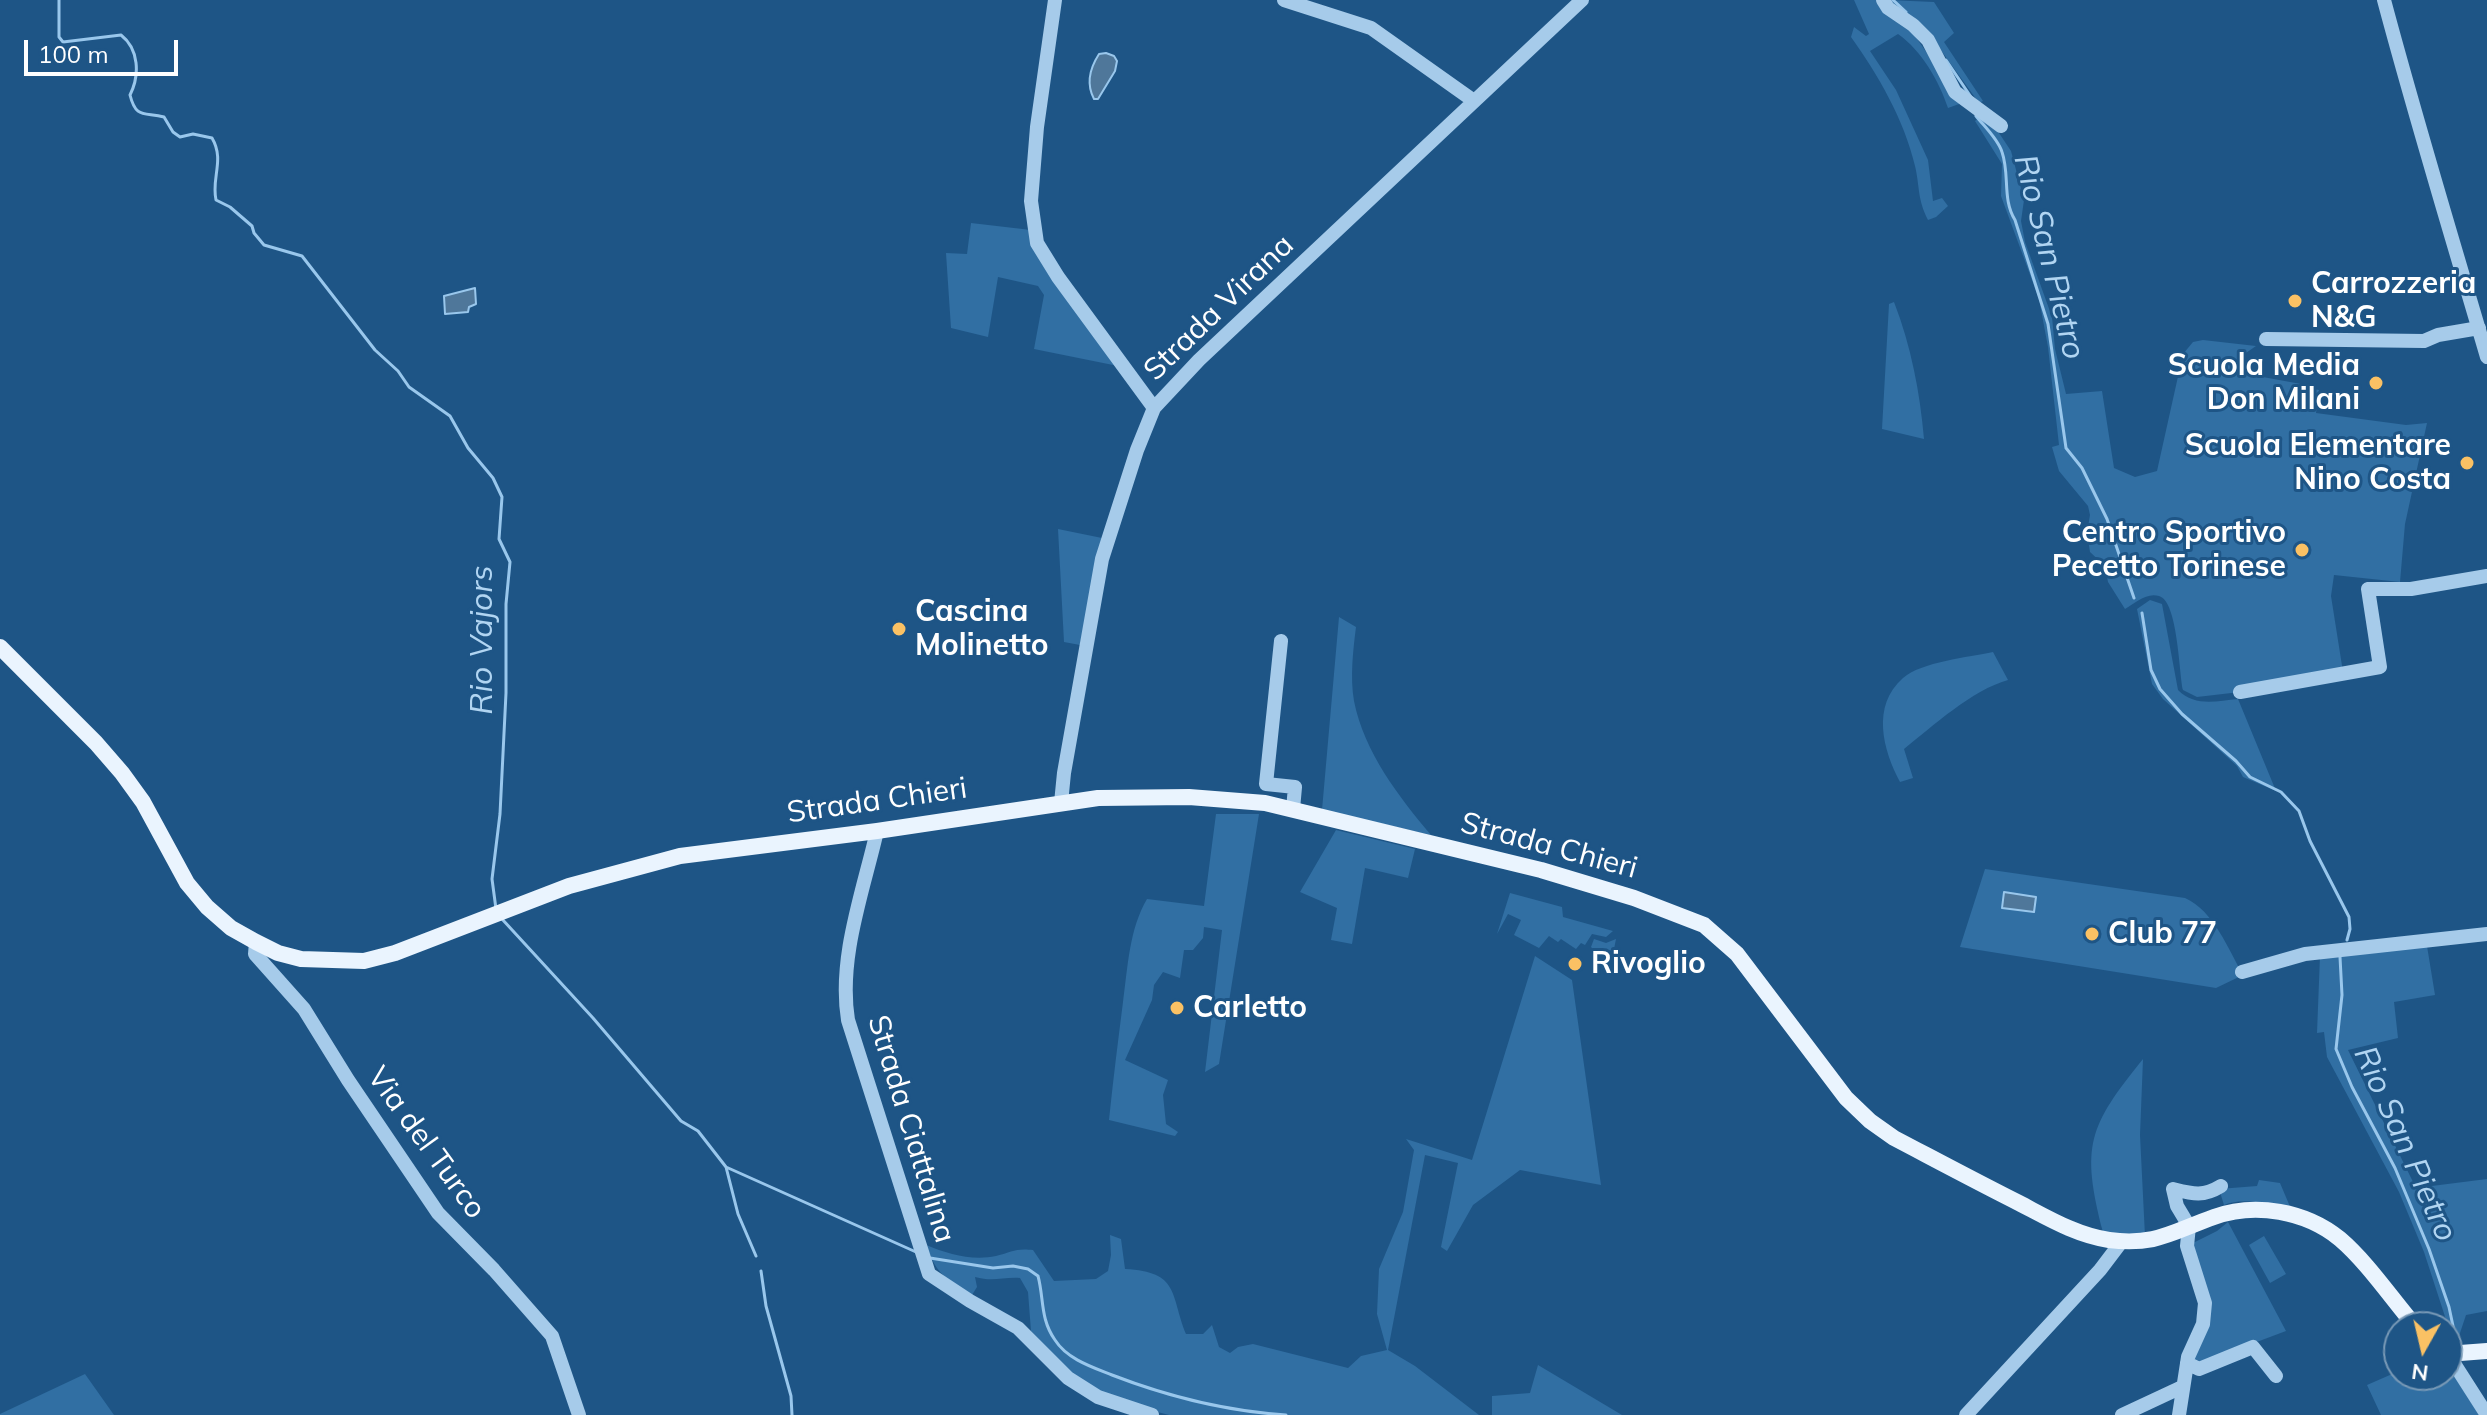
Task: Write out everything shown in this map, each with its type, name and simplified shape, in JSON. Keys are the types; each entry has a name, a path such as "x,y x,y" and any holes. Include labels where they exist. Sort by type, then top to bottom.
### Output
{"main road":[{"name":"Strada Chieri","path":"0,647 122,773 143,802 187,883 207,907 231,928 278,953 301,959 364,961 395,953 569,886 680,856 1098,798 1189,797 1265,803 1541,870 1634,898 1704,925 1737,954 1846,1098 1894,1138 2071,1230 2122,1241 2167,1238 2189,1226 2243,1209 2279,1212 2315,1223 2342,1241 2402,1311"},
{"path":"2463,1353 2487,1351"}],"street":[{"path":"1055,0 1037,127 1031,201 1037,243 1058,277 1154,408"},
{"path":"1284,0 1371,28 1474,101"},
{"name":"Strada Virana","path":"1061,803 1102,559 1154,408 1199,360 1582,0"},
{"path":"1883,0 1888,8 1928,40 1955,92 2001,126"},
{"path":"2384,0 2487,357"},
{"path":"2266,339 2424,341 2438,335 2479,328"},
{"path":"2240,692 2380,667 2368,589 2411,589 2487,576"},
{"path":"1281,641 1266,784 1295,787 1293,809"},
{"name":"Strada Ciattalina","path":"877,831 848,958 844,994 848,1020 929,1274 1018,1328 1068,1378 1098,1397 1152,1415"},
{"path":"2242,972 2305,954 2487,934"},
{"name":"Via del Turco","path":"256,942 255,954 304,1009 438,1213 552,1336 579,1415"},
{"path":"2179,1415 2187,1363 2203,1324 2205,1303 2187,1246 2189,1226 2177,1206 2173,1189 2209,1194 2221,1186"},
{"path":"1966,1415 2100,1270 2122,1241"},
{"path":"2187,1363 2199,1369 2253,1347 2276,1376"},
{"path":"2463,1377 2487,1415"},
{"path":"2122,1415 2182,1387"}],"shaded area":[{"path":"1854,0 1880,0 1908,26 1962,103 1948,108 1929,67 1898,34 1870,51 1896,90 1928,160 1933,201 1942,198 1948,206 1928,220 1904,131 1880,82 1851,37 1854,27 1866,36 1869,34"},
{"path":"1888,0 1934,2 1954,33 1944,42 1983,101 1979,103 1940,49"},
{"path":"1106,53 1117,61 1115,71 1098,99 1094,99 1090,88 1091,70 1099,54"},
{"name":"Centro Sportivo Pecetto Torinese","path":"1980,117 1995,127 2011,151 2024,200 2021,221 2025,242 2052,317 2055,349 2066,394 2102,391 2114,468 2135,477 2157,471 2183,354 2193,342 2203,340 2256,346 2243,355 2241,373 2319,390 2316,413 2406,425 2427,423 2405,524 2400,582 2334,575 2331,596 2343,672 2197,697 2183,690 2174,623 2165,601 2159,596 2150,596 2125,609 2108,582 2105,566 2090,552 2088,506 2059,471 2052,447 2059,445 2048,347 2039,299 2001,196 2002,164 1975,121"},
{"path":"971,223 1031,230 1118,366 1034,349 1044,295 1038,286 998,277 988,337 951,328 946,253 967,254"},
{"path":"475,288 476,304 469,307 468,312 445,314 444,296"},
{"path":"1894,302 1914,369 1924,439 1882,429 1889,304"},
{"path":"1058,529 1102,538 1080,645 1064,642"},
{"path":"2150,600 2162,604 2178,690 2199,701 2238,699 2276,791 2243,777 2237,766 2163,699 2152,684 2137,609"},
{"path":"1339,617 1356,627 1353,692 1366,738 1395,789 1431,835 1322,810"},
{"path":"1993,652 2008,680 1967,700 1904,749 1913,778 1900,782 1889,756 1883,728 1887,702 1893,689 1911,672 1921,668"},
{"path":"1216,814 1259,814 1219,1064 1205,1072 1222,930 1204,927 1203,938 1193,950 1184,950 1180,978 1163,972 1154,985 1152,1000 1125,1060 1168,1080 1163,1095 1166,1124 1178,1132 1175,1136 1109,1120 1126,975 1133,936 1147,899 1204,906"},
{"path":"1336,830 1415,849 1408,878 1365,868 1352,944 1331,940 1337,908 1300,892"},
{"name":"Club 77","path":"1985,869 2185,898 2212,921 2243,975 2216,988 1960,947"},
{"path":"2004,892 2036,897 2034,912 2002,908"},
{"path":"1510,893 1562,907 1563,917 1613,931 1606,937 1592,934 1585,945 1581,943 1576,949 1561,939 1558,942 1549,936 1539,948 1514,935 1521,920 1508,914 1497,934"},
{"path":"1594,939 1606,943 1616,939 1614,949 1599,955 1591,947"},
{"path":"2427,946 2435,995 2394,1002 2398,1038 2348,1050 2416,1188 2487,1179 2487,1311 2466,1315 2463,1324 2463,1311 2443,1311 2424,1252 2399,1192 2327,1057 2324,1032 2317,1033 2320,956"},
{"path":"1535,956 1572,980 1601,1185 1520,1170 1473,1205 1447,1251 1441,1247 1458,1163 1425,1155 1388,1350 1415,1366 1479,1415 1169,1415 1146,1409 1099,1393 1069,1373 1031,1331 1028,1292 1020,1278 975,1277 977,1287 972,1295 943,1275 934,1264 926,1245 951,1254 978,1258 1033,1250 1054,1281 1096,1279 1108,1271 1110,1235 1121,1239 1125,1269 1143,1271 1164,1280 1174,1297 1186,1334 1203,1334 1212,1325 1219,1347 1230,1353 1238,1347 1253,1344 1348,1368 1361,1356 1387,1350 1377,1314 1379,1269 1403,1212 1414,1150 1406,1139 1472,1160"},
{"path":"2143,1059 2140,1135 2145,1236 2103,1232 2092,1178 2094,1139 2110,1103"},
{"path":"2259,1180 2280,1183 2291,1209 2249,1201 2224,1205 2219,1189 2257,1186"},
{"path":"2228,1222 2286,1331 2198,1364 2192,1360 2206,1322 2191,1244"},
{"path":"2264,1236 2286,1274 2270,1283 2249,1245"},
{"path":"1538,1365 1622,1415 1492,1415 1492,1396 1530,1393"},
{"path":"85,1374 114,1415 0,1415 0,1414"},
{"path":"2383,1378 2383,1391 2463,1390 2479,1415 2381,1415 2367,1385"}],"waterway":[{"name":"Rio Vajors","path":"59,0 59,37 63,42 121,35 127,41 136,63 130,95 135,108 142,113 164,117 180,137 193,134 212,138 218,161 216,200 230,207 252,226 264,245 302,256 375,350 398,371 409,387 450,416 468,448 493,478 502,497 499,539 510,562 500,814 492,879 496,909"},
{"name":"Rio San Pietro","path":"1893,0 1906,12"},
{"name":"Rio San Pietro","path":"1946,60 1971,97"},
{"name":"Rio San Pietro","path":"1976,116 2002,152 2011,212 2048,324 2066,448 2082,468 2107,519 2134,598"},
{"name":"Rio San Pietro","path":"2142,613 2151,670 2160,689 2182,714 2250,777 2281,792 2299,811 2310,841 2349,917 2347,940"},
{"name":"Rio Vajors","path":"502,919 593,1018 681,1121 698,1131 726,1167 738,1214 756,1256"},
{"name":"Rio San Pietro","path":"2340,957 2342,995 2336,1049 2352,1087 2395,1168 2429,1249 2450,1311"},
{"path":"726,1167 916,1252"},
{"path":"930,1258 993,1268 1013,1266 1028,1269 1038,1276 1050,1332 1060,1347 1088,1365 1198,1402 1286,1415"},
{"name":"Rio Vajors","path":"761,1271 766,1306 791,1396 792,1415"}],"place":[{"name":"Carrozzeria N&G","path":"2295,301"},
{"name":"Scuola Media Don Milani","path":"2376,383"},
{"name":"Scuola Elementare Nino Costa","path":"2467,463"},
{"name":"Centro Sportivo Pecetto Torinese","path":"2302,550"},
{"name":"Cascina Molinetto","path":"899,629"},
{"name":"Club 77","path":"2092,934"},
{"name":"Rivoglio","path":"1575,964"},
{"name":"Carletto","path":"1177,1008"}]}
